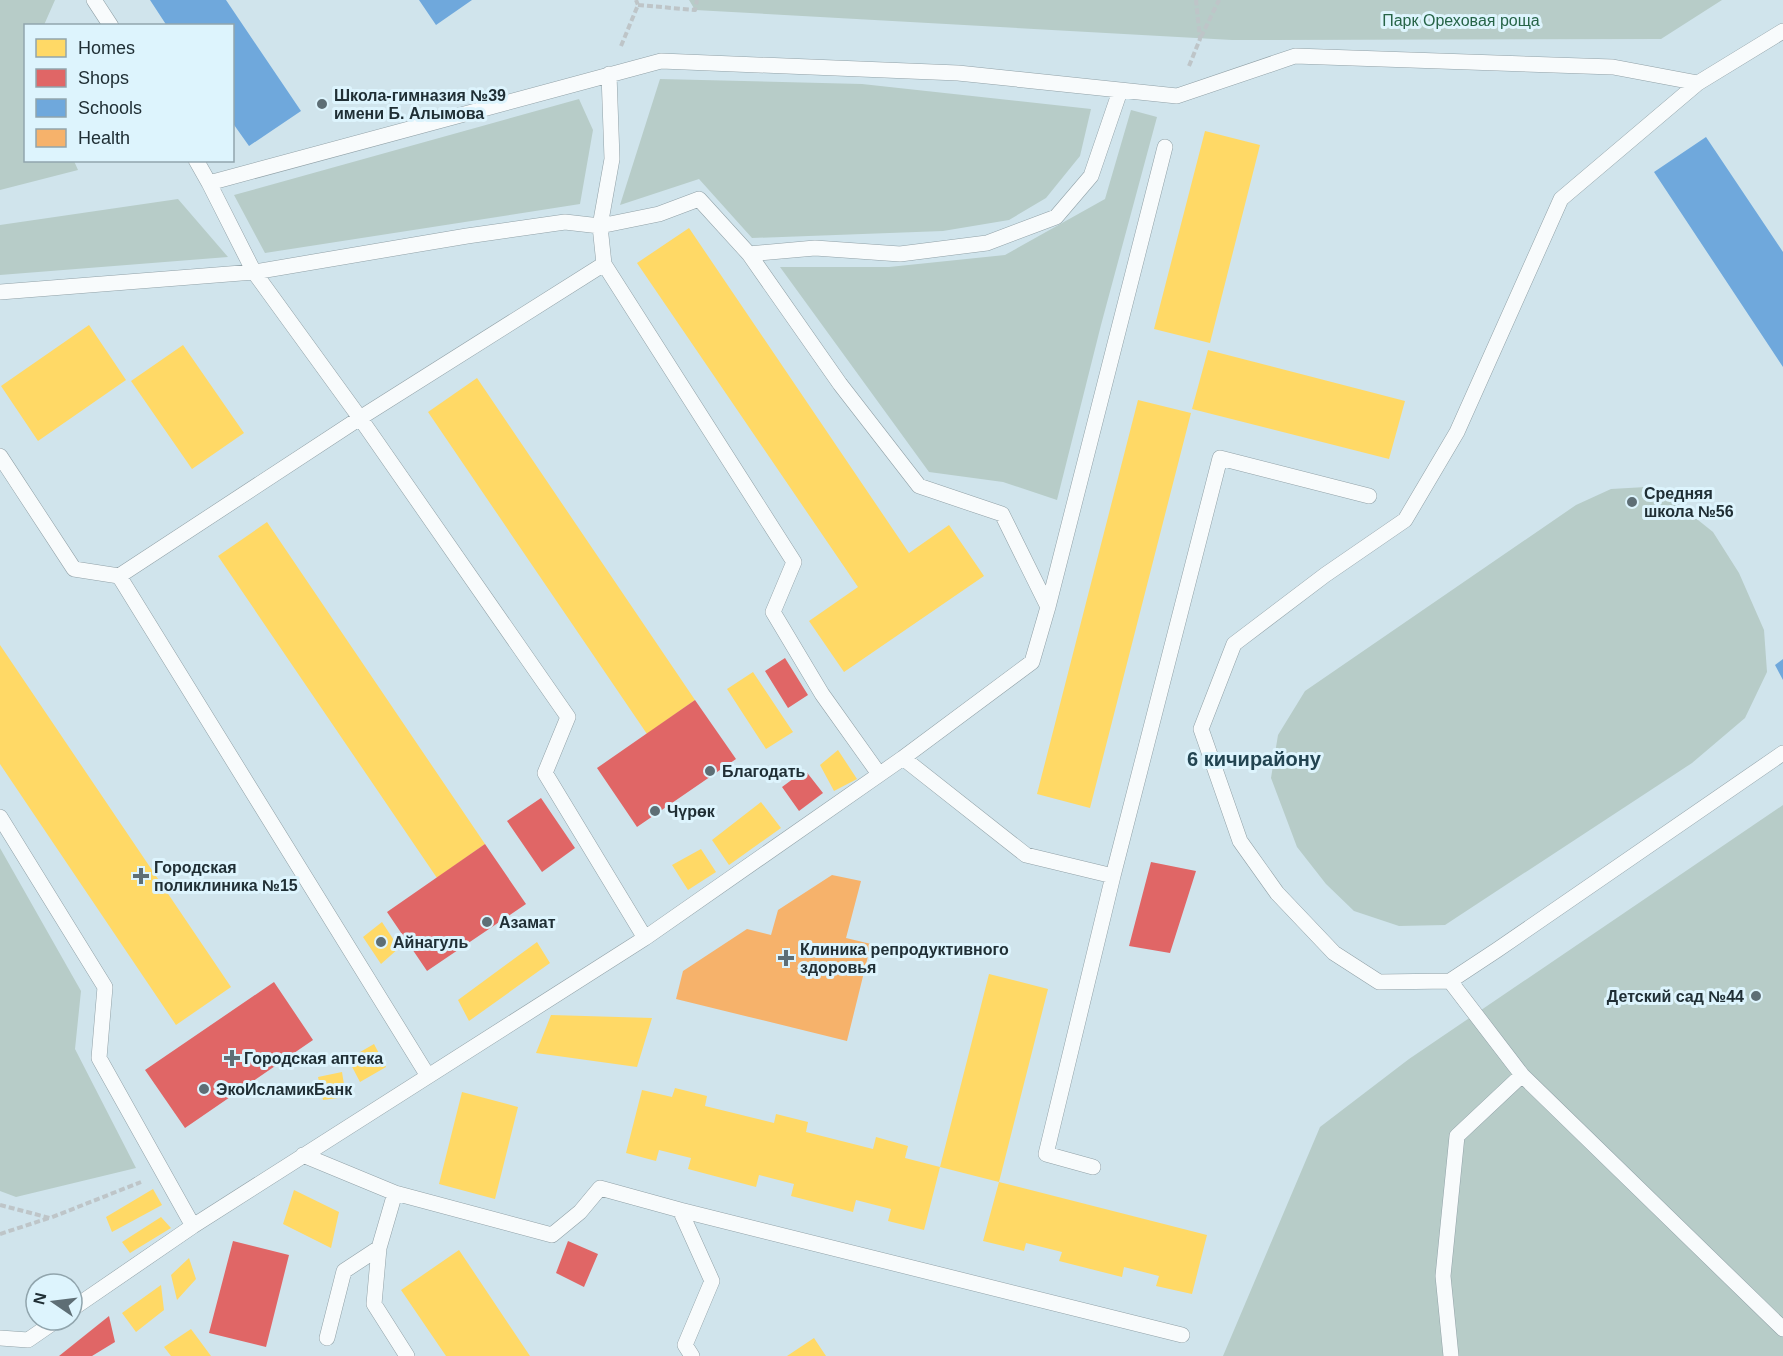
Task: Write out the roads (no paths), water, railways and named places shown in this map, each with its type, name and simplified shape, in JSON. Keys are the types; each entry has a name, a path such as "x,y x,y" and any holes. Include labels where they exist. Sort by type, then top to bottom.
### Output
{"lane":[{"path":"94,0 110,24"},
{"path":"1783,31 1698,83 1561,199 1457,432 1405,520 1325,575 1234,644 1201,729 1240,841 1277,893 1334,953 1379,982 1450,981 1783,753"},
{"path":"209,183 661,61 958,73 1178,96 1295,56 1612,67 1698,83"},
{"path":"609,74 612,159 600,226 604,264 794,562 773,612 822,694 879,774"},
{"path":"749,254 815,248 900,254 987,243 1056,217 1091,176 1120,91"},
{"path":"84,1302 303,1155 645,938 903,758 1032,662 1165,147"},
{"path":"197,162 254,272 360,418 568,717 545,773 645,938"},
{"path":"0,292 254,272 565,222 600,226 659,214 699,199 749,254 840,384 919,486 1002,514 1048,607"},
{"path":"0,456 75,570 120,576 360,418 604,264"},
{"path":"1093,1167 1046,1154 1113,876 1220,458 1369,496"},
{"path":"120,576 428,1076"},
{"path":"903,758 1026,855 1113,876"},
{"path":"0,817 105,987 99,1058 194,1226"},
{"path":"1450,981 1522,1075 1783,1329"},
{"path":"1450,1356 1443,1276 1457,1136 1522,1075"},
{"path":"303,1155 395,1193 552,1235 580,1212 600,1188 1182,1335"},
{"path":"395,1193 379,1248 374,1304 407,1356"},
{"path":"680,1210 712,1281 685,1345 692,1356"},
{"path":"327,1338 344,1271 379,1248"},
{"path":"0,1338 28,1340 40,1332"}],"place":[{"name":"Школа-гимназия №39 имени Б. Алымова","path":"322,104"},
{"name":"Средняя школа №56","path":"1632,502"},
{"name":"Благодать","path":"710,771"},
{"name":"Чүрөк","path":"655,811"},
{"name":"Городская поликлиника №15","path":"141,876"},
{"name":"Азамат","path":"487,922"},
{"name":"Айнагуль","path":"381,942"},
{"name":"Клиника репродуктивного здоровья","path":"786,958"},
{"name":"Детский сад №44","path":"1756,996"},
{"name":"Городская аптека","path":"232,1058"},
{"name":"ЭкоИсламикБанк","path":"204,1089"}],"district":[{"name":"6 кичирайону","path":"1254,759"}],"park label":[{"name":"Парк Ореховая роща","path":"1461,20"}]}
